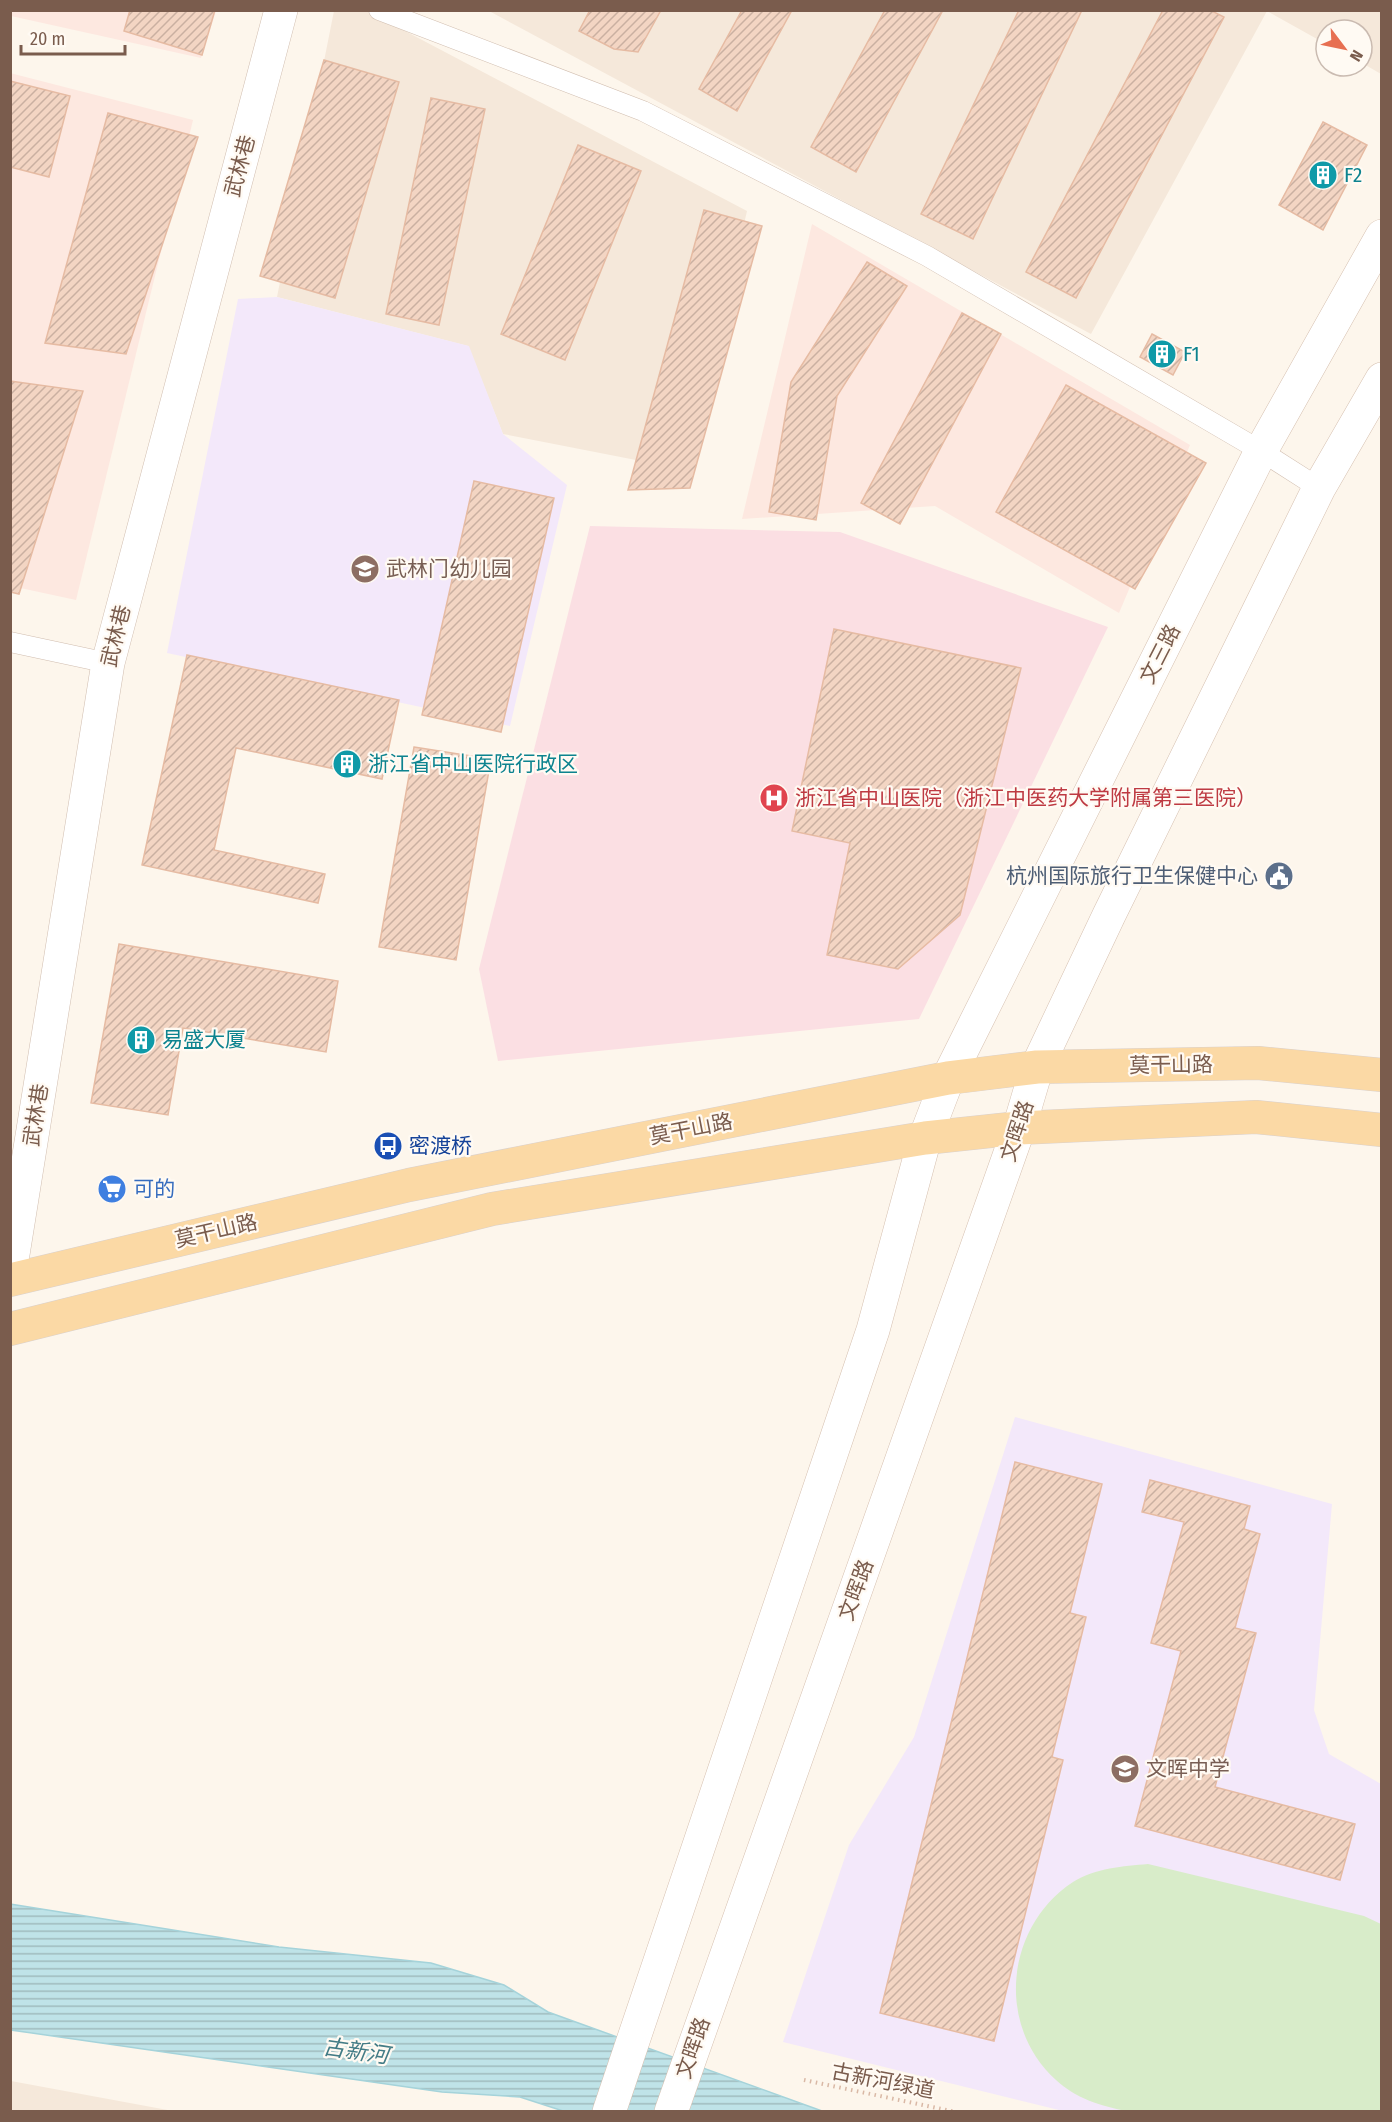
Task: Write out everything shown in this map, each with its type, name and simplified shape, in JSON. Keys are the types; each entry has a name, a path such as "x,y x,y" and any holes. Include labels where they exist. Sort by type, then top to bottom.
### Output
{"main road":[{"name":"武林巷","path":"10,1273 108,663 281,10"},
{"name":"文三路","path":"948,1078 1261,451 1382,236"},
{"path":"1037,1067 1109,915 1319,488 1382,379"},
{"name":"莫干山路","path":"10,1280 409,1185 948,1078 1037,1067 1258,1064 1382,1075"},
{"name":"文晖路","path":"671,2112 1019,1128 1037,1067"},
{"path":"609,2112 873,1330 925,1138 948,1078"},
{"path":"10,1329 492,1209 925,1138 1019,1128 1256,1117 1382,1130"}],"lane":[{"path":"379,10 643,111 927,256 1261,451 1319,488"},
{"path":"10,642 108,663"}],"path":[{"name":"古新河绿道","path":"804,2080 956,2112"}],"shaded area":[{"path":"11,10 216,11 201,58 11,16"},
{"path":"334,11 367,11 747,211 687,470 503,434 468,346 277,297"},
{"path":"489,11 1267,11 1091,334"},
{"path":"1267,11 1381,11 1381,74 1374,70 1374,18 1314,18 1314,37"},
{"path":"10,73 193,120 76,600 11,586"},
{"path":"812,224 1190,445 1119,613 935,506 742,519"},
{"name":"武林门幼儿园","path":"277,297 469,346 503,434 567,485 510,726 167,653 238,299"},
{"name":"浙江省中山医院（浙江中医药大学附属第三医院）","path":"590,526 840,532 1108,627 919,1019 498,1061 479,969"},
{"name":"文晖中学","path":"1015,1417 1332,1504 1314,1710 1329,1754 1381,1784 1381,2111 1063,2111 783,2042 849,1845 914,1737"},
{"path":"11,2081 173,2111 11,2111"}],"green space":[{"path":"1148,1864 1364,1916 1381,1924 1381,2111 1126,2111 1089,2100 1071,2092 1056,2080 1036,2058 1024,2032 1017,2005 1016,1977 1022,1949 1034,1924 1051,1901 1073,1882 1100,1871"}],"water":[{"name":"古新河","path":"10,1904 279,1947 431,1963 504,1985 548,2012 822,2111 563,2111 520,2097 442,2092 11,2030"}],"building":[{"path":"130,10 215,10 202,55 124,31"},
{"path":"590,10 661,10 638,52 614,49 579,31"},
{"path":"742,10 792,10 737,111 699,89"},
{"path":"885,10 943,10 856,172 811,147"},
{"path":"1019,10 1082,10 973,239 921,214"},
{"path":"1163,10 1210,10 1224,17 1076,298 1026,272"},
{"path":"324,60 399,82 335,298 260,276"},
{"path":"10,81 70,96 49,177 10,167"},
{"path":"431,98 485,109 439,325 386,314"},
{"path":"108,113 198,137 126,354 45,343"},
{"name":"F2","path":"1323,122 1367,145 1323,230 1279,205"},
{"path":"578,145 641,171 565,360 501,334"},
{"path":"704,210 762,226 690,488 628,490"},
{"path":"867,262 907,286 837,396 816,520 769,512 791,382"},
{"path":"962,313 1001,334 900,524 861,503"},
{"name":"F1","path":"1152,334 1185,352 1173,375 1140,357"},
{"path":"10,381 83,391 19,594 10,592"},
{"path":"1066,385 1206,463 1135,589 996,512"},
{"path":"474,481 554,498 501,732 422,715"},
{"path":"834,629 1021,668 960,915 898,969 827,955 850,843 792,831"},
{"name":"浙江省中山医院行政区","path":"187,655 399,700 382,779 236,748 214,850 325,874 318,903 142,865"},
{"path":"414,747 491,759 456,960 379,947"},
{"name":"易盛大厦","path":"119,944 338,981 326,1052 183,1028 168,1115 91,1103"},
{"path":"1015,1462 1102,1484 1070,1613 1086,1617 1052,1757 1063,1760 994,2041 880,2013"},
{"path":"1150,1480 1250,1506 1244,1529 1260,1534 1235,1628 1256,1633 1215,1787 1355,1824 1340,1880 1135,1826 1181,1651 1151,1643 1184,1522 1142,1512"}],"place":[{"name":"F2","path":"1323,175"},
{"name":"F1","path":"1162,354"},
{"name":"武林门幼儿园","path":"365,569"},
{"name":"浙江省中山医院行政区","path":"347,764"},
{"name":"浙江省中山医院（浙江中医药大学附属第三医院）","path":"774,798"},
{"name":"杭州国际旅行卫生保健中心","path":"1279,876"},
{"name":"易盛大厦","path":"141,1040"},
{"name":"密渡桥","path":"388,1146"},
{"name":"可的","path":"112,1189"},
{"name":"文晖中学","path":"1125,1769"}]}
